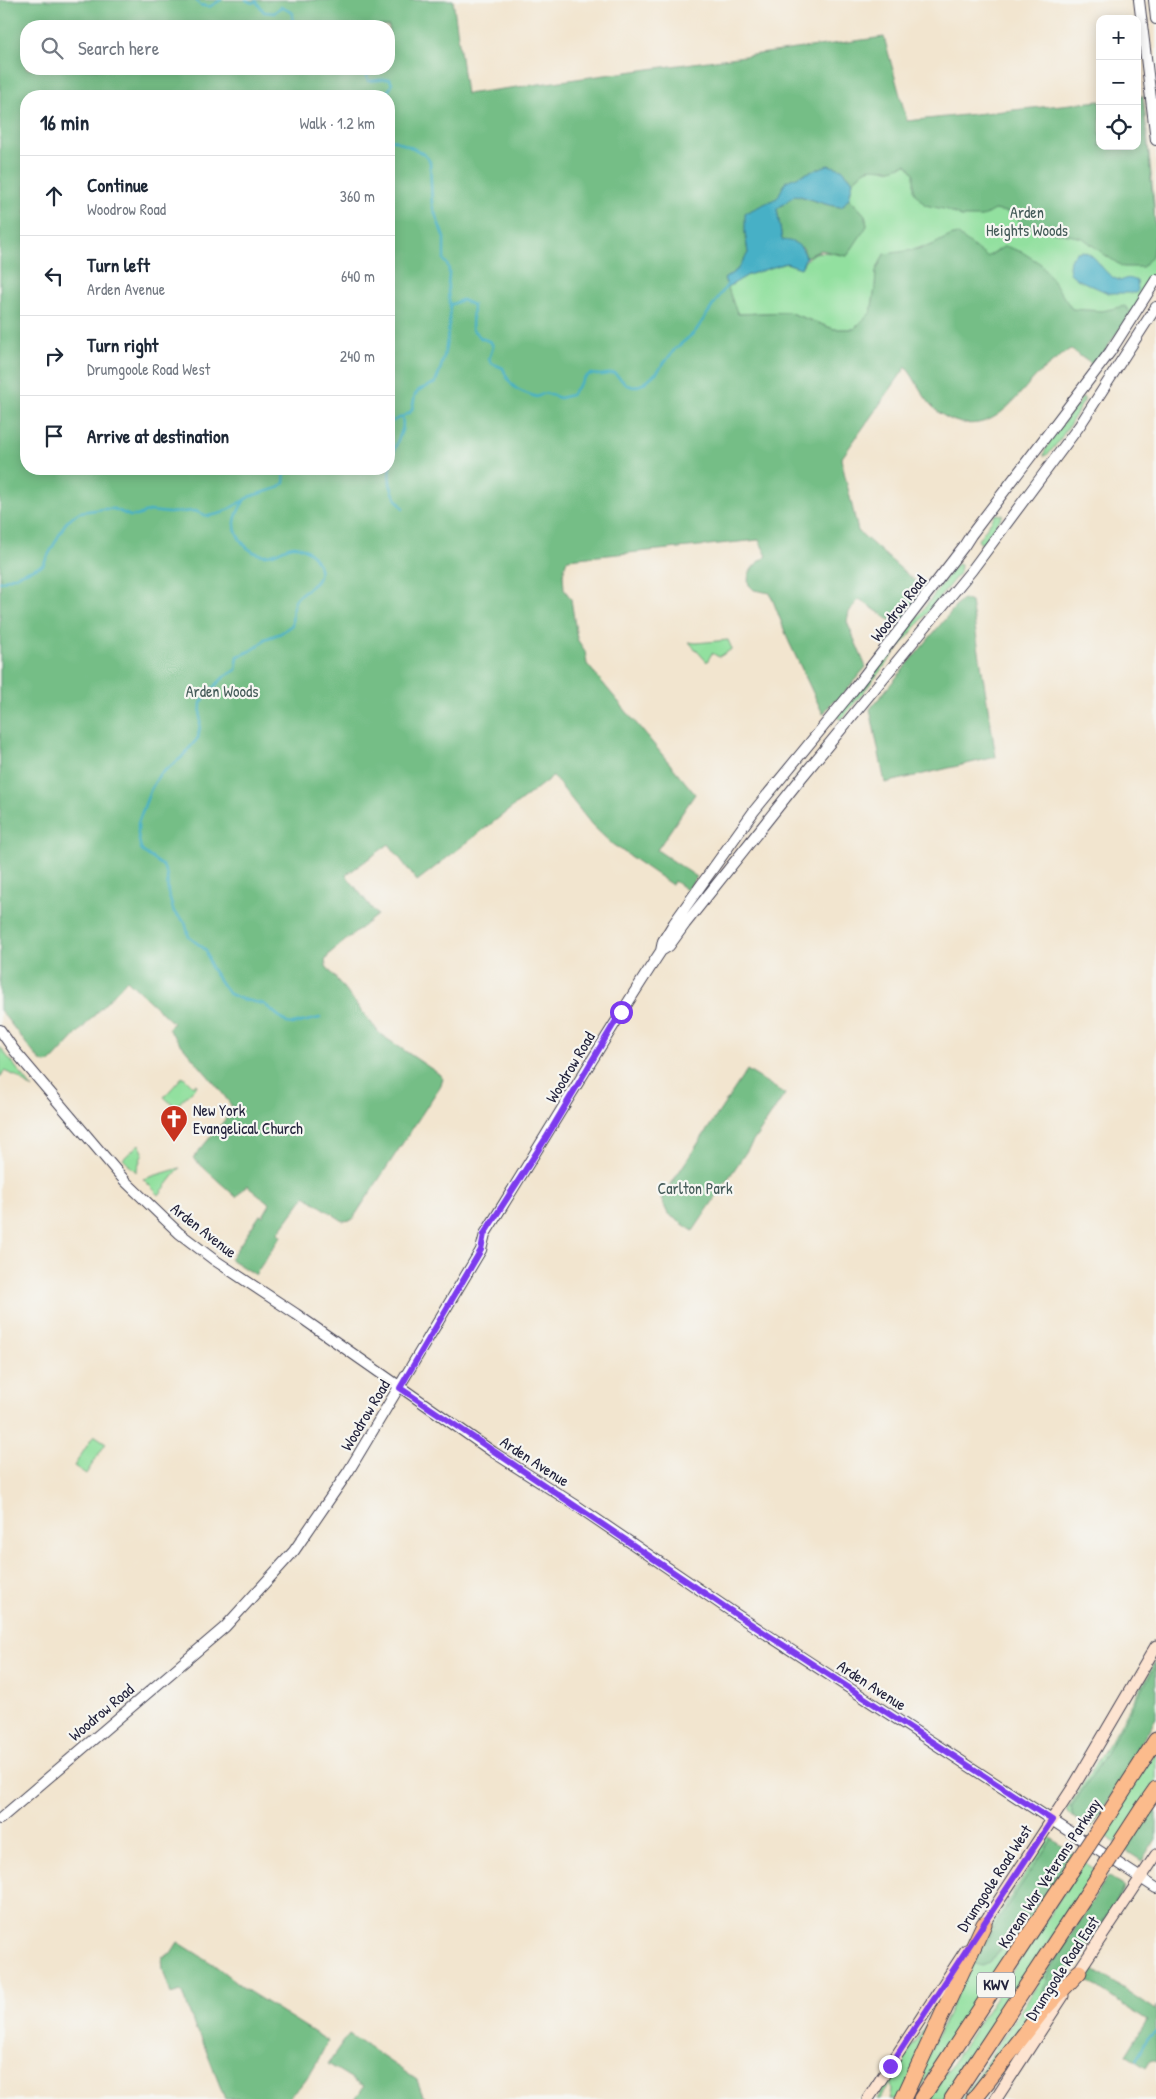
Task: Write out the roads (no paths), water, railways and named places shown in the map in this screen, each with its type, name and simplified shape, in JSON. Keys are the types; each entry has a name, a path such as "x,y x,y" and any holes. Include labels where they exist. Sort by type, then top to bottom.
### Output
{"highway":[{"name":"Korean War Veterans Parkway","path":"921,2099 1156,1740"},
{"name":"KWV","path":"952,2099 1156,1789"},
{"path":"903,2099 984,1924"},
{"path":"974,2099 1044,2009 1079,1972"}],"main road":[{"name":"Drumgoole Road West","path":"868,2099 1079,1778 1156,1646"},
{"name":"Drumgoole Road East","path":"996,2099 1156,1855"}],"street":[{"path":"1138,0 1156,140"},
{"path":"1154,0 1156,19"},
{"name":"Woodrow Road","path":"662,951 663,941 674,923 754,810 850,694 964,546 1110,352 1156,280"},
{"name":"Woodrow Road","path":"0,1819 225,1627 294,1551 348,1472 400,1388 481,1250 484,1234 546,1138 621,1012 662,951 669,946 802,777 972,570 1080,425 1156,307"},
{"name":"Arden Avenue","path":"0,1030 14,1050 125,1181 157,1213 213,1259 296,1314 400,1388 734,1613 1156,1888"}],"water":[{"path":"828,165 842,169 853,181 849,198 842,207 795,195 777,209 782,240 797,244 806,257 801,268 786,263 748,275 728,287 724,279 738,269 748,253 745,213 777,198 786,181"},
{"path":"1077,252 1089,253 1114,278 1121,281 1129,278 1137,281 1138,290 1136,293 1108,293 1077,279 1070,273 1070,260"}],"waterway":[{"path":"196,0 200,5 209,7 221,0"},
{"path":"246,0 252,3 256,1 264,12 274,13 281,7 293,13 292,20"},
{"path":"367,75 368,81 390,79 392,85 389,90"},
{"path":"395,141 423,154 430,162 432,205 444,238 444,260 449,271 450,309 446,347 435,383 419,390 415,395 412,410 395,420"},
{"path":"450,305 462,300 473,305 472,329 481,338 491,342 493,347 489,359 491,363 503,368 508,380 515,388 537,397 545,393 560,398 571,395 585,377 590,374 614,373 627,385 634,387 643,384 657,372 675,349 695,332 727,285"},
{"path":"395,450 402,429 402,417"},
{"path":"0,582 43,565 65,524 80,512 114,509 130,516 137,516 149,511 169,513 195,511 207,516 214,515 222,513 251,496 278,488 284,483 285,475"},
{"path":"389,475 392,491 403,508"},
{"path":"244,501 236,516 235,528 239,539 247,548 263,555 269,555 290,546 302,548 316,560 319,577 294,602 292,625 238,656 236,670 224,677 207,694 201,703 198,738 181,758 159,775 150,791 138,823 138,835 142,851 163,866 167,875 168,893 174,912 185,922 189,937 206,950 211,968 228,993 241,999 264,1004 287,1023 293,1024 320,1018"},
{"path":"1136,2060 1147,2039 1156,2031"}],"place":[{"name":"New York Evangelical Church","path":"174,1143"}],"park label":[{"name":"Arden Heights Woods","path":"1027,221"},
{"name":"Arden Woods","path":"222,691"},
{"name":"Carlton Park","path":"695,1188"}]}
